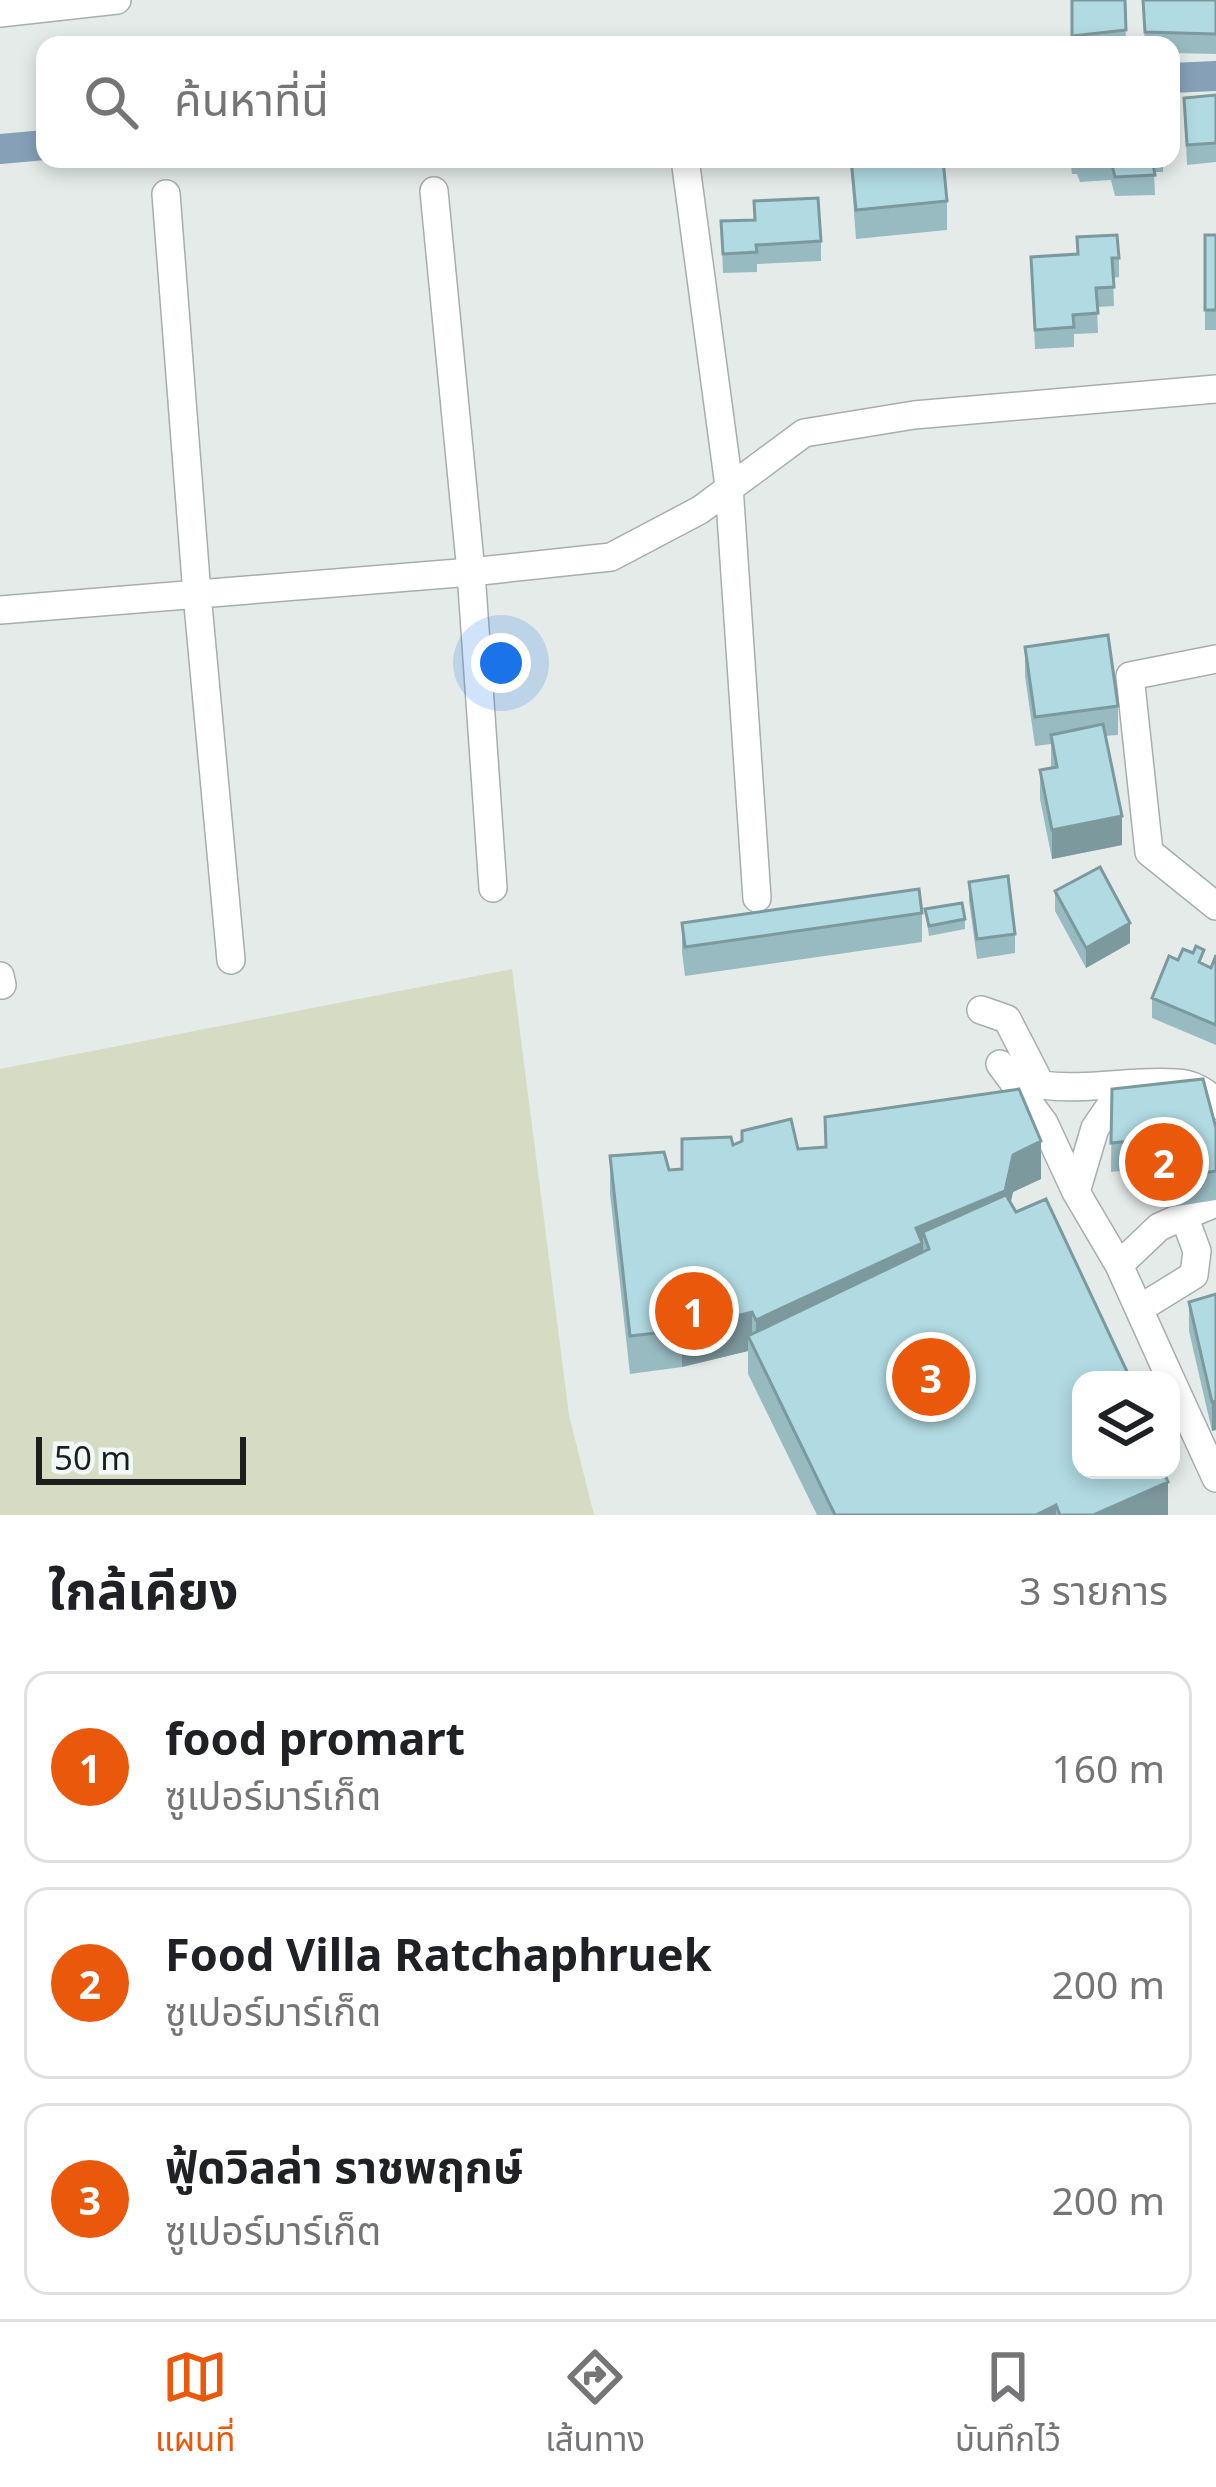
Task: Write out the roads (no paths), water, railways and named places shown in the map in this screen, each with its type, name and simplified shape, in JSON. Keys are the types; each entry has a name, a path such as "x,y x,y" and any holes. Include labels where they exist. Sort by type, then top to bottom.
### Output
{"street":[{"path":"0,13 117,0"},
{"path":"686,168 729,486 757,898"},
{"path":"434,191 471,572 493,887"},
{"path":"166,194 231,960"},
{"path":"0,610 471,572 611,556 700,510 804,433 914,415 1216,389"},
{"path":"1216,659 1130,676 1149,852 1216,906"},
{"path":"0,976 2,985"},
{"path":"981,1010 1006,1019 1040,1085 1072,1089 1180,1082 1210,1095 1216,1105"},
{"path":"1000,1064 1044,1123 1076,1192 1119,1265 1167,1371"},
{"path":"1076,1192 1095,1128 1124,1086"},
{"path":"1044,1123 1072,1089"},
{"path":"1119,1265 1159,1226 1216,1203"},
{"path":"1138,1309 1194,1275 1196,1251 1184,1216"},
{"path":"1180,1397 1212,1459"}],"waterway":[{"path":"1180,78 1216,76"},
{"path":"0,149 36,146"}],"place":[{"name":"Food Villa Ratchaphruek","path":"1164,1162"},
{"name":"food promart","path":"694,1311"},
{"name":"ฟู้ดวิลล่า ราชพฤกษ์","path":"931,1377"}]}
